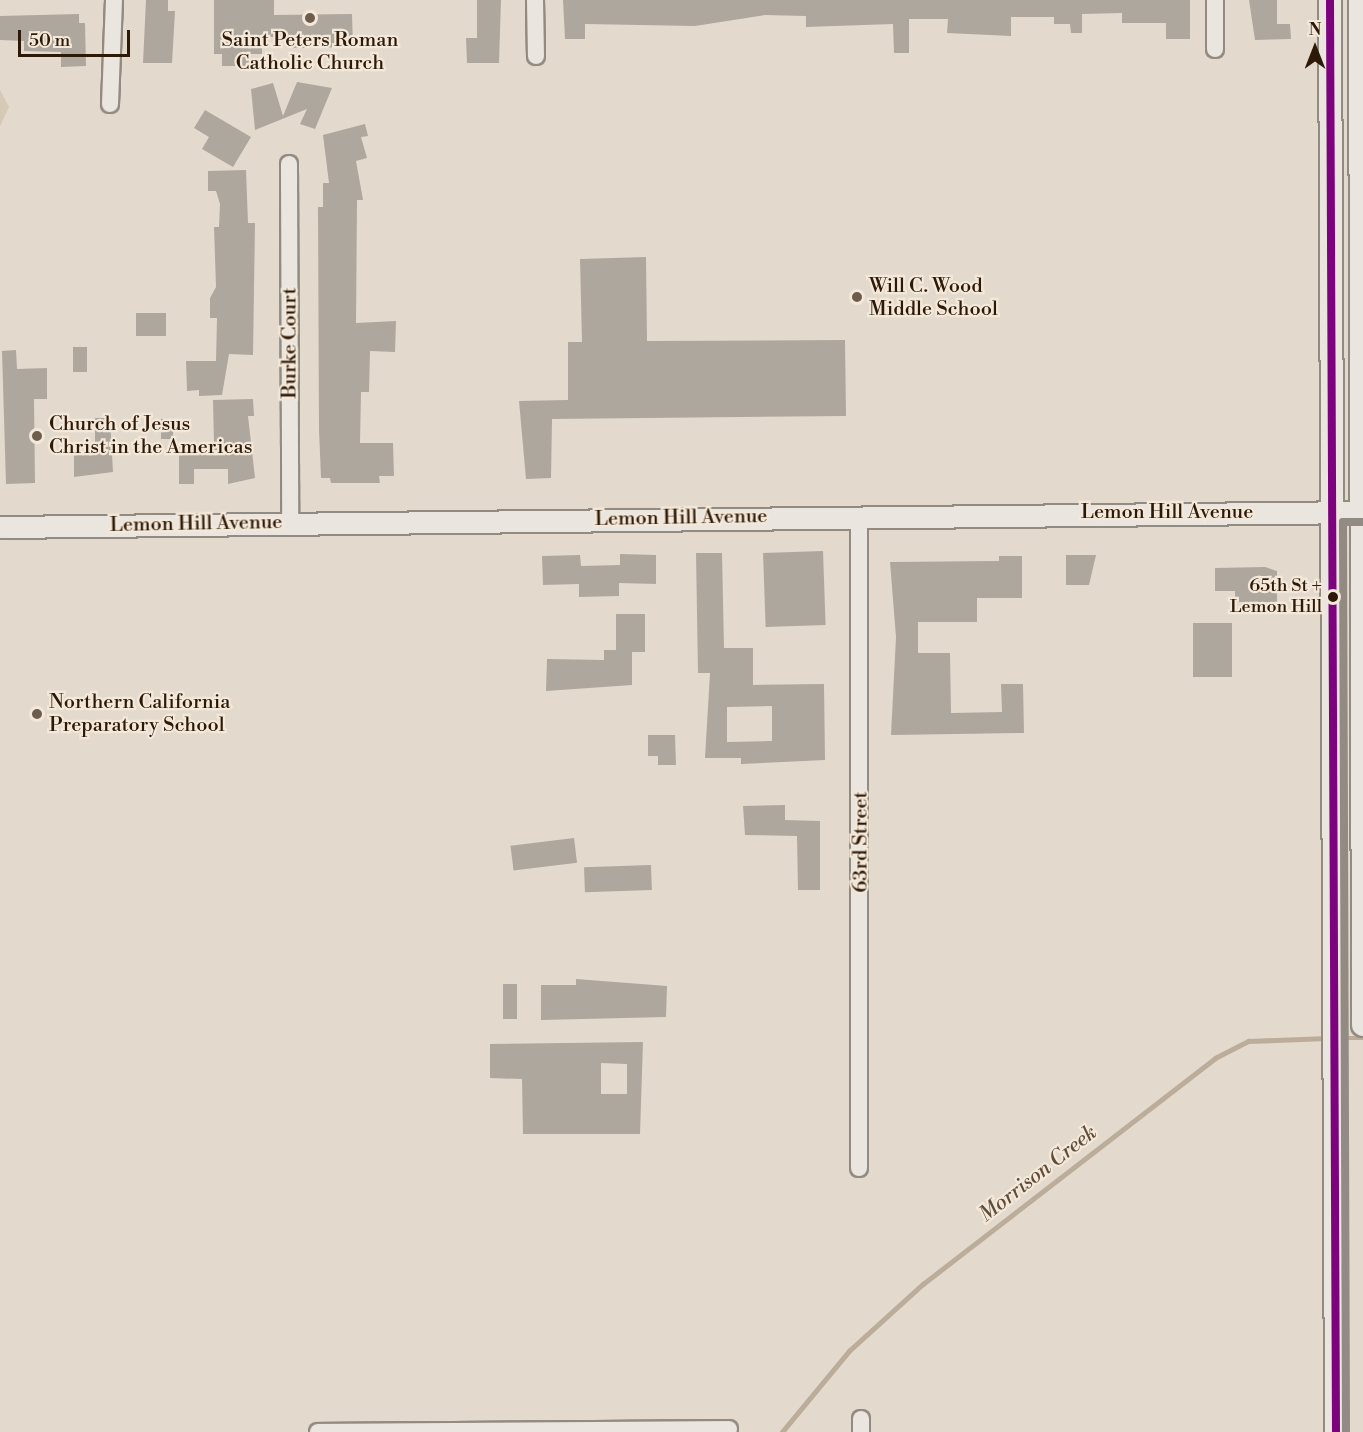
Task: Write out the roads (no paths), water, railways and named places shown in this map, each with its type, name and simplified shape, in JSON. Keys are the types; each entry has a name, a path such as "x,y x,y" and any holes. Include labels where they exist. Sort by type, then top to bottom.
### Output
{"main road":[{"path":"1330,0 1336,1432"},
{"path":"1360,0 1363,1025"}],"street":[{"path":"110,104 114,0"},
{"path":"535,0 536,56"},
{"path":"1215,0 1215,49"},
{"name":"Burke Court","path":"290,164 290,523"},
{"name":"Lemon Hill Avenue","path":"0,527 1362,512"},
{"name":"63rd Street","path":"859,1168 860,516"},
{"path":"318,1432 729,1429"}],"waterway":[{"name":"Morrison Creek","path":"782,1432 849,1351 923,1284 1215,1058 1249,1041 1327,1038"},
{"name":"Morrison Creek","path":"1342,1038 1363,1038"}],"place":[{"name":"Saint Peters Roman Catholic Church","path":"310,18"},
{"name":"Will C. Wood Middle School","path":"857,297"},
{"name":"Church of Jesus Christ in the Americas","path":"37,436"},
{"name":"65th St + Lemon Hill","path":"1333,597"},
{"name":"Northern California Preparatory School","path":"37,714"}]}
